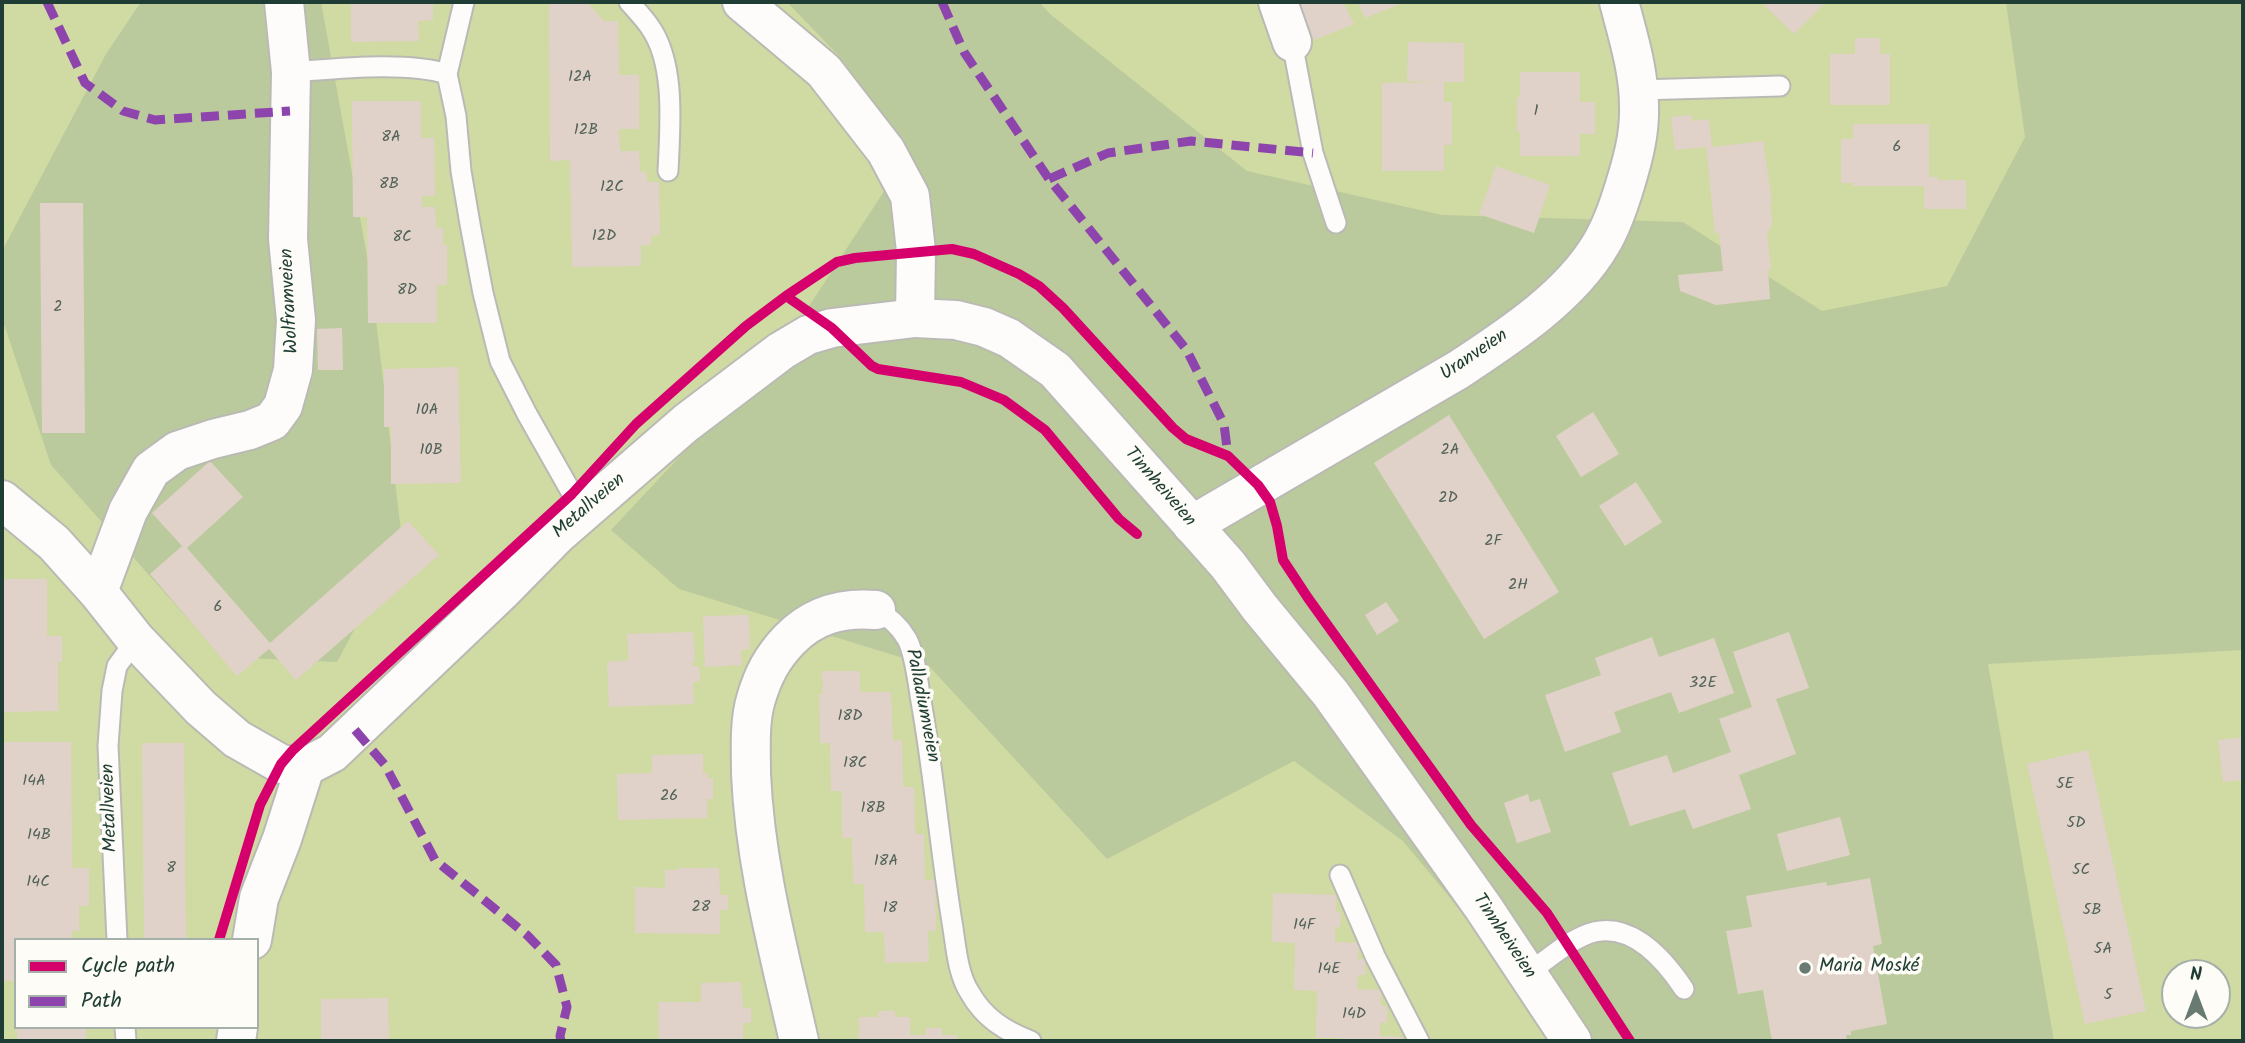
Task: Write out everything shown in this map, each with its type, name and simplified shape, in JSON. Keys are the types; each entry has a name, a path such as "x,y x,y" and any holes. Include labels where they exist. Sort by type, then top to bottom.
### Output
{"street":[{"name":"Wolframveien","path":"98,592 128,511 151,470 177,451 272,421 283,406 293,370 296,320 288,239 291,72 284,2"},
{"path":"742,2 824,71 886,151 910,196 916,251 915,318"},
{"path":"1278,2 1293,43"},
{"name":"Uranveien","path":"1192,525 1495,346 1563,292 1589,263 1616,214 1634,153 1639,108 1638,90 1634,61 1619,2"},
{"name":"Metallveien","path":"305,766 332,753 557,535 686,423 781,351 808,334 832,328 915,318"},
{"name":"Tinnheiveien","path":"915,318 956,320 985,327 1009,338 1055,370 1228,565 1331,694 1529,973 1572,1041"},
{"path":"2,500 54,543 136,640 201,708 237,739 281,764 305,766 282,839 259,898 252,938"},
{"name":"Palladiumveien","path":"799,1041 759,863 752,803 751,746 755,701 772,658 799,629 826,614 853,608 876,610"}],"lane":[{"path":"464,2 447,74 483,293 500,362 583,513"},
{"path":"629,2 652,28 664,57 669,93 668,170"},
{"path":"1293,43 1313,153 1336,223"},
{"path":"291,72 428,68 447,74"},
{"path":"1638,90 1780,86"},
{"name":"Palladiumveien","path":"876,610 887,615 907,639 916,671 933,766 943,866 958,963 969,992 988,1018 1015,1035 1031,1041"},
{"name":"Metallveien","path":"117,938 108,746 112,691 117,666 136,640"},
{"path":"1340,875 1375,956 1419,1041"},
{"path":"1529,973 1567,944 1586,934 1608,929 1632,937 1657,954 1684,989"}],"green space":[{"path":"2,2 2243,2 2243,1041 2,1041"},
{"path":"141,2 321,2 371,278 402,540 337,662 222,657 51,465 2,318 2,251 106,54"},
{"path":"787,2 1039,2 1050,14 1247,171 1442,215 1683,222 1822,311 1947,286 2025,137 2006,2 2243,2 2243,650 1988,664 2054,1041 1569,1041 1403,841 1294,761 1107,859 929,666 679,589 611,530 783,346 894,176 839,56"}],"building":[{"path":"351,2 433,2 433,20 418,21 419,41 351,42"},
{"path":"549,2 587,2 604,21 618,21 619,75 639,75 639,129 619,129 620,151 639,151 640,172 646,171 647,182 659,182 660,235 651,236 651,245 641,245 641,266 572,267 570,160 550,161"},
{"path":"1299,2 1343,2 1354,24 1314,40"},
{"path":"1358,2 1405,2 1365,18"},
{"path":"1761,2 1826,2 1794,34"},
{"path":"1855,38 1880,38 1880,54 1890,54 1890,105 1830,105 1830,54 1855,54"},
{"path":"1408,42 1464,43 1464,82 1444,82 1444,102 1452,102 1452,145 1444,145 1444,171 1382,171 1382,83 1438,82 1407,81"},
{"path":"1520,72 1580,72 1580,102 1595,102 1595,134 1580,134 1580,156 1520,156 1517,97 1520,97"},
{"path":"352,101 421,101 421,138 434,138 435,196 422,196 422,207 435,207 436,228 443,228 443,245 447,245 447,285 437,285 437,323 368,323 367,217 353,217"},
{"path":"1692,115 1692,121 1709,119 1712,147 1763,141 1772,202 1772,224 1767,235 1771,269 1768,269 1770,299 1716,305 1680,291 1678,275 1723,271 1719,233 1715,233 1706,147 1675,150 1671,117"},
{"path":"1853,124 1929,124 1929,177 1938,177 1938,180 1966,180 1966,209 1924,209 1924,186 1853,186 1853,183 1841,183 1841,139 1853,139"},
{"path":"1496,166 1550,185 1534,233 1479,214"},
{"path":"40,203 83,203 85,433 42,433"},
{"path":"342,328 343,370 318,370 317,329"},
{"path":"458,367 461,483 391,484 391,427 384,427 384,369"},
{"path":"1593,412 1619,454 1581,477 1556,436"},
{"path":"1449,415 1559,592 1484,639 1374,463"},
{"path":"210,461 243,497 187,548 270,643 408,521 439,555 296,680 269,649 237,676 150,574 182,546 152,513"},
{"path":"1636,482 1662,522 1625,546 1599,506"},
{"path":"2,579 47,579 47,636 62,636 62,662 58,662 58,711 2,712"},
{"path":"1386,602 1399,621 1377,635 1365,615"},
{"path":"749,615 750,649 741,650 742,665 705,667 703,616"},
{"path":"693,632 695,662 692,662 692,666 699,666 700,681 693,682 694,704 609,707 607,662 629,660 627,634"},
{"path":"1789,632 1809,688 1776,699 1796,754 1739,775 1751,809 1693,829 1685,809 1630,826 1612,773 1667,755 1673,773 1731,752 1719,719 1752,707 1733,652"},
{"path":"1652,637 1659,657 1714,638 1734,693 1679,713 1671,692 1614,712 1621,732 1565,752 1545,695 1601,675 1595,658"},
{"path":"822,671 860,671 860,692 891,692 893,741 902,740 903,787 914,787 915,834 924,834 925,880 935,880 936,931 928,931 929,962 885,963 884,932 865,932 864,884 853,884 852,838 842,838 842,791 831,791 830,743 820,743 819,694 823,694"},
{"path":"2243,737 2243,780 2223,782 2218,740"},
{"path":"2,742 71,742 72,868 89,868 89,906 79,906 79,931 72,931 72,938 14,938 14,981 3,981"},
{"path":"142,743 184,743 186,938 144,938"},
{"path":"2088,750 2146,1011 2085,1024 2027,764"},
{"path":"703,754 703,773 707,773 707,778 713,778 713,799 707,799 707,818 618,820 617,774 652,773 652,755"},
{"path":"1528,794 1530,802 1540,799 1551,832 1517,843 1504,803"},
{"path":"1840,817 1850,855 1787,871 1777,834"},
{"path":"719,868 720,895 728,895 728,910 720,910 720,934 635,933 635,887 665,888 665,870"},
{"name":"Maria Moské","path":"1870,878 1882,944 1873,946 1887,1024 1851,1031 1851,1035 1846,1035 1847,1041 1772,1041 1763,990 1738,994 1726,931 1752,927 1746,896 1826,882 1827,886"},
{"path":"1273,893 1336,895 1336,912 1341,912 1340,927 1335,927 1335,942 1359,943 1358,959 1365,959 1365,975 1358,975 1357,989 1381,990 1381,1006 1387,1006 1387,1023 1380,1022 1380,1036 1403,1037 1403,1041 1340,1041 1340,1038 1316,1038 1317,991 1294,990 1295,943 1272,942"},
{"path":"741,982 743,1008 751,1008 751,1023 743,1023 743,1041 659,1041 658,1002 701,1002 701,983"},
{"path":"388,998 389,1041 321,1041 321,999"},
{"path":"878,1011 895,1011 895,1017 910,1017 910,1035 926,1035 926,1028 942,1028 942,1035 957,1035 957,1041 859,1041 859,1017 878,1017"},
{"path":"17,1029 86,1029 86,1041 17,1041"}],"marked path":[{"path":"47,2 85,83 123,111 155,120 290,111"},
{"path":"942,2 964,52 1049,179 1186,349 1224,424 1228,456"},
{"path":"1049,179 1108,153 1191,141 1313,153"},
{"path":"355,730 385,765 435,860 527,935 556,965 567,1007 561,1041"}],"cycle path":[{"path":"220,938 260,805 281,764 293,750 572,494 636,424 746,326 837,262 952,249 974,254 1039,286 1063,308 1173,428 1186,439 1228,456 1258,485 1270,502 1283,560 1308,598 1471,825 1547,913 1630,1041"},
{"path":"786,296 832,328 878,369 961,382 1004,400 1045,430 1119,519 1137,534"}],"place":[{"name":"Maria Moské","path":"1805,968"}]}
